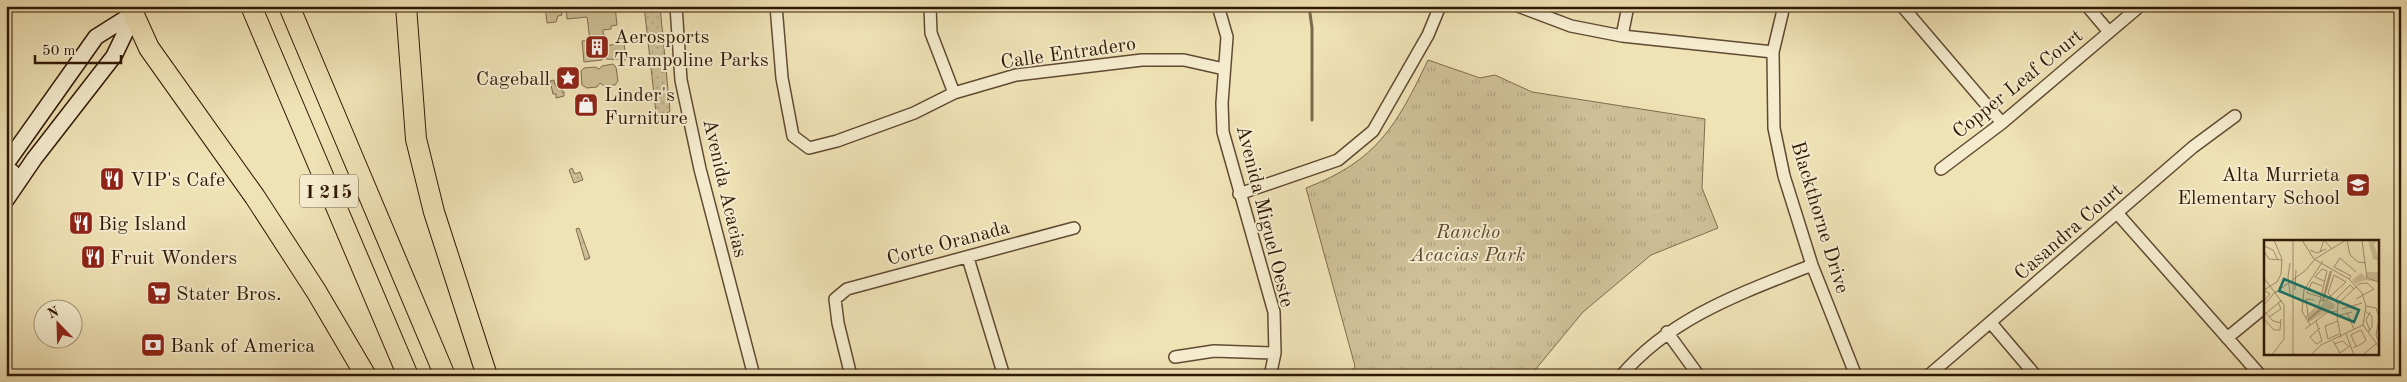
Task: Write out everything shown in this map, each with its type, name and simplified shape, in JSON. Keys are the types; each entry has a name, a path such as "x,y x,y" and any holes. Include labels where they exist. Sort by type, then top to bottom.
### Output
{"highway":[{"name":"I 215","path":"251,6 408,376"},
{"name":"I 215","path":"289,6 445,376"},
{"path":"406,6 416,139 434,212 487,376"},
{"path":"134,8 149,48 255,197 316,291 366,376"}],"main road":[{"path":"6,164 96,37 134,8"},
{"path":"6,200 45,145 114,56 134,8"},
{"path":"6,169 12,172 6,181"}],"street":[{"name":"Avenida Acacias","path":"676,6 681,80 700,169 754,376"},
{"name":"Calle Entradero","path":"776,6 782,78 793,136 809,148 837,141 914,114 954,93 1016,75 1142,60 1184,60 1224,69"},
{"path":"930,6 931,34 954,93"},
{"name":"Avenida Miguel Oeste","path":"1218,6 1227,37 1224,69 1223,132 1239,194 1274,312 1275,353 1270,376"},
{"path":"1239,194 1338,160 1374,132 1428,35 1440,6"},
{"path":"1518,6 1571,26 1622,36 1774,52"},
{"path":"1622,36 1628,6"},
{"name":"Blackthorne Drive","path":"1784,6 1774,52 1774,128 1784,176 1812,265 1856,376"},
{"path":"1902,6 2002,123"},
{"path":"2087,6 2109,32"},
{"name":"Copper Leaf Court","path":"1941,169 2002,123 2140,6"},
{"name":"Casandra Court","path":"1928,376 2193,147 2235,116"},
{"path":"2117,213 2261,376"},
{"name":"Corte Oranada","path":"852,376 838,323 835,299 846,289 863,283 968,258 1074,228"},
{"path":"968,258 1004,376"},
{"path":"1622,376 1632,363 1667,332 1709,307 1812,265"},
{"path":"2227,338 2264,308"},
{"path":"1991,323 2036,376"},
{"path":"1667,332 1699,376"},
{"path":"1175,357 1214,351 1275,353"}],"green space":[{"path":"545,6 561,6 562,15 558,16 556,22 547,23"},
{"path":"566,6 615,6 617,25 611,26 611,29 603,30 604,46 601,47 602,60 584,62 582,41 590,40 587,17 567,19"},
{"path":"644,6 660,6 670,111 657,121"},
{"path":"624,43 626,60 606,59 604,46"},
{"name":"Rancho Acacias Park","path":"1428,60 1480,78 1495,75 1532,92 1705,119 1702,188 1718,228 1651,255 1583,312 1530,376 1350,376 1355,366 1306,188 1351,166 1368,153 1382,138 1406,104"},
{"path":"613,64 616,67 618,81 615,85 604,86 600,83 597,87 587,88 582,85 581,71 584,68 595,67 599,69 602,66"},
{"path":"554,80 555,85 564,92 564,96 556,98 556,94 553,94 550,81"},
{"path":"572,168 575,174 580,172 583,180 574,183 569,170"},
{"path":"579,228 590,258 585,260 576,229"}],"waterway":[{"path":"1309,6 1312,28 1312,120"}],"place":[{"name":"Aerosports Trampoline Parks","path":"597,47"},
{"name":"Cageball","path":"568,78"},
{"name":"Linder's Furniture","path":"586,105"},
{"name":"VIP's Cafe","path":"112,179"},
{"name":"Alta Murrieta Elementary School","path":"2358,185"},
{"name":"Big Island","path":"81,223"},
{"name":"Fruit Wonders","path":"93,257"},
{"name":"Stater Bros.","path":"159,293"},
{"name":"Bank of America","path":"153,345"}]}
